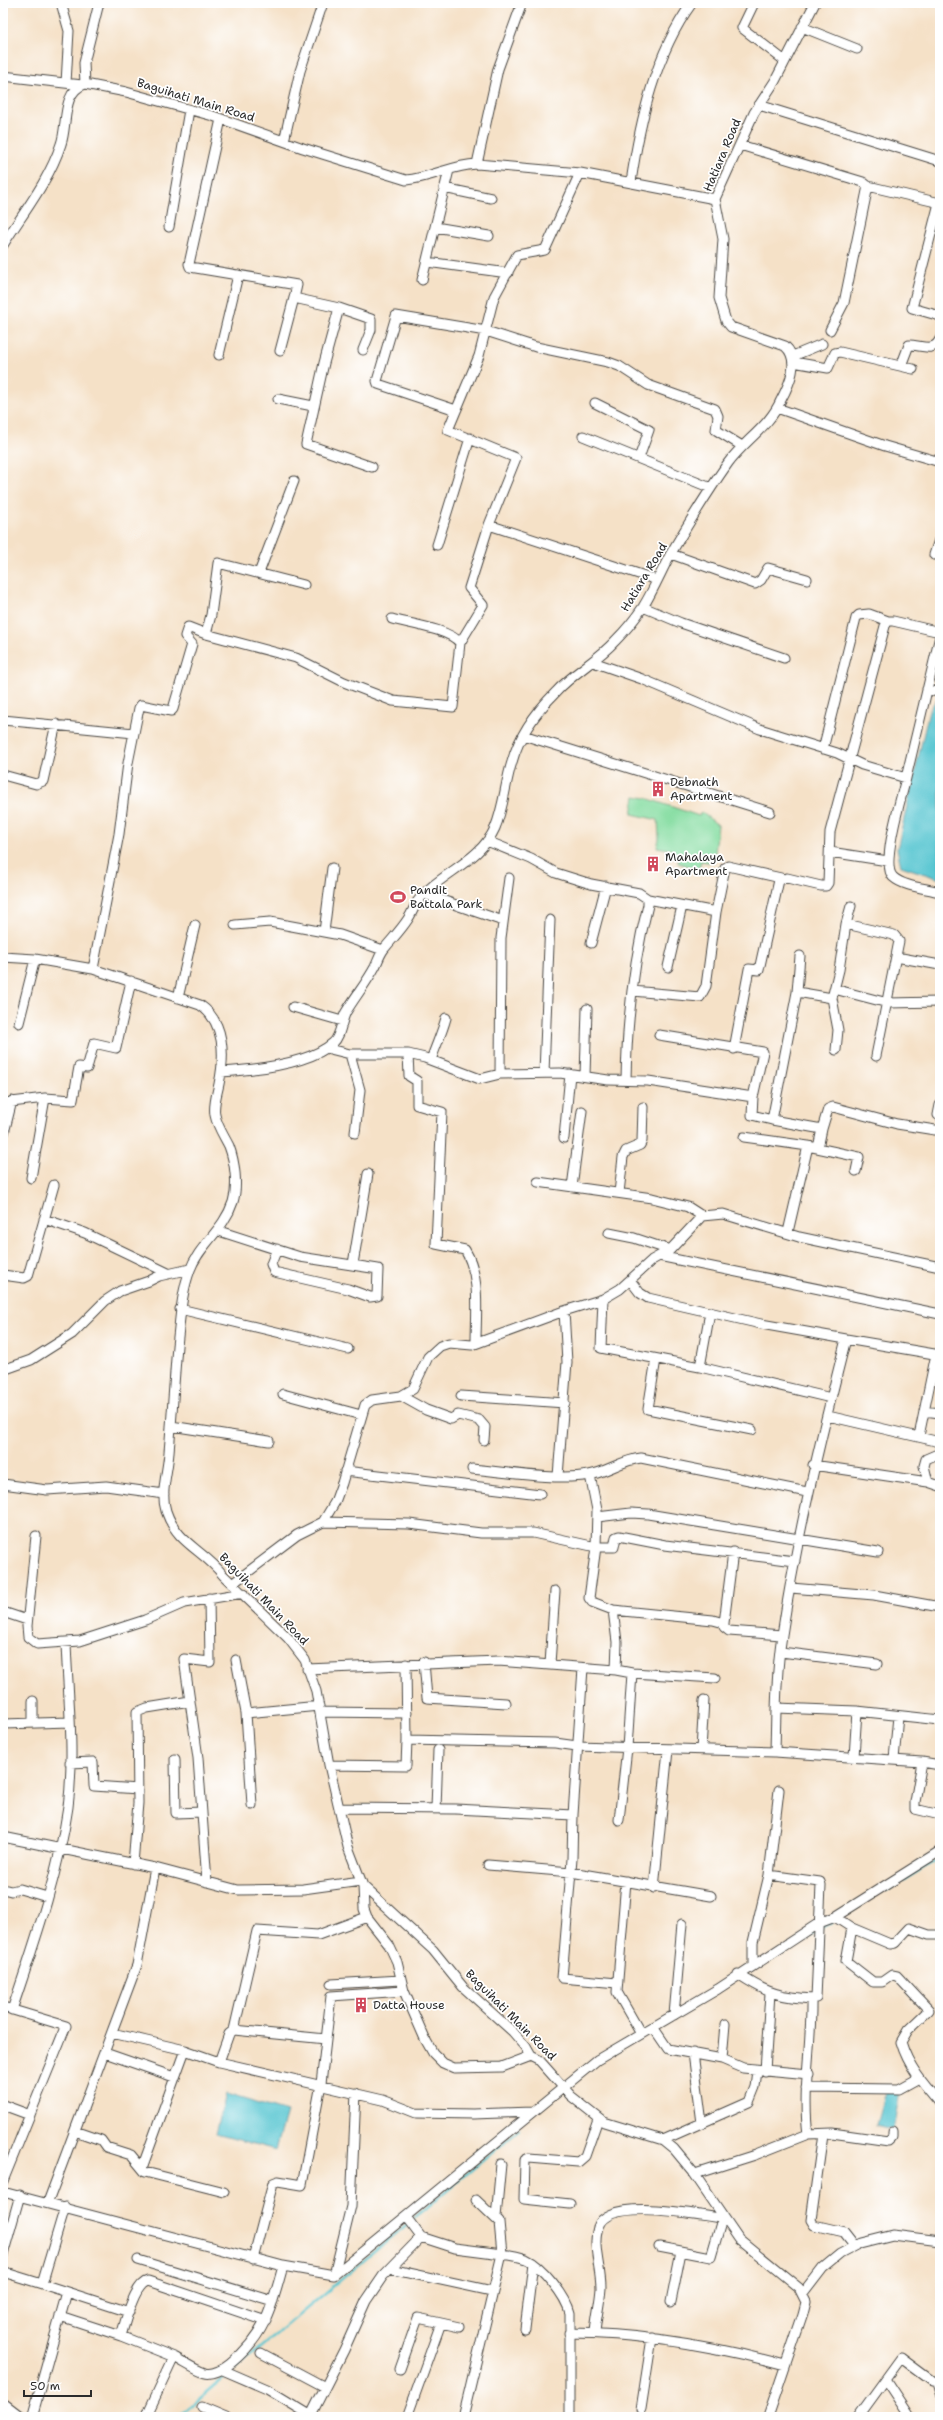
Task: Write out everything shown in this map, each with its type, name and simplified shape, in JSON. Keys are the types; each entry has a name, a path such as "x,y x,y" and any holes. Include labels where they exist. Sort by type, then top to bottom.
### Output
{"main road":[{"path":"3,2404 20,2417"}],"street":[{"path":"61,3 69,32 66,83"},
{"path":"3,245 51,167 62,143 70,97 84,85 84,63 99,3"},
{"path":"284,141 300,71 323,3"},
{"path":"477,164 498,69 522,3"},
{"path":"631,182 645,108 661,60 692,3"},
{"path":"754,3 742,28 785,61"},
{"name":"Hatiara Road","path":"221,1072 282,1065 326,1048 336,1041 342,1021 376,966 383,950 392,942 428,888 459,867 487,841 494,829 512,762 523,735 554,694 584,665 593,662 614,642 643,607 671,554 711,488 742,446 761,429 777,408 786,388 793,359 786,346 731,327 726,321 719,298 723,239 715,199 732,158 740,145 759,105 775,81 815,3"},
{"path":"802,27 857,49"},
{"name":"Baguihati Main Road","path":"3,76 84,85 126,92 221,119 406,180 421,179 465,164 477,164 580,174 631,182 715,199"},
{"path":"759,105 940,161"},
{"path":"169,226 189,110"},
{"path":"221,119 189,264 190,268 296,285 280,351"},
{"path":"740,145 863,182 868,186 939,203 912,308 940,316"},
{"path":"422,280 449,170"},
{"path":"93,969 119,834 134,733 141,706 168,711 173,709 192,644 185,636 188,627 206,634 296,658 344,682 393,701 453,707 460,643 483,605 469,588 489,525 516,458 448,430 480,356 494,297 517,256 545,250 580,174"},
{"path":"830,330 844,304 868,186"},
{"path":"444,188 491,198"},
{"path":"435,227 489,236"},
{"path":"427,262 508,273"},
{"path":"219,355 238,275"},
{"path":"294,298 339,308 372,319 371,330 363,350"},
{"path":"339,308 313,406 306,444 372,468"},
{"path":"456,410 378,384 377,381 394,318 399,315 486,331 536,347 564,351 619,366 648,386 715,409 718,416 716,430 742,446"},
{"path":"901,366 909,345 932,348 937,346 940,339"},
{"path":"793,359 822,344"},
{"path":"793,359 828,368 835,353 840,352 913,369"},
{"path":"278,399 313,406"},
{"path":"595,403 649,430 639,458"},
{"path":"777,408 885,446 940,462"},
{"path":"583,436 711,488"},
{"path":"437,545 470,438"},
{"path":"259,573 294,481"},
{"path":"489,525 657,580"},
{"path":"934,555 940,537"},
{"path":"671,554 755,584 761,580 768,568 807,580"},
{"path":"206,634 211,615 218,563 304,585"},
{"path":"643,607 681,623 784,658"},
{"path":"823,749 856,618 859,615 864,614 888,622 940,631 888,861 892,876 900,882 940,892"},
{"path":"392,619 443,633 456,638 460,643"},
{"path":"632,991 696,997 704,994 716,912 726,866 826,886 828,883 830,832 851,760 885,626 888,622"},
{"path":"593,662 642,679 760,729 906,778"},
{"path":"927,690 940,693"},
{"path":"3,720 56,724 134,733"},
{"path":"3,775 36,784 43,782 56,724"},
{"path":"523,735 770,812"},
{"path":"487,841 531,859 556,873 639,893 648,899 716,912"},
{"path":"830,852 888,861"},
{"path":"324,932 332,868"},
{"path":"500,1074 501,938 509,878"},
{"path":"734,1049 749,969 759,970 777,885 781,878"},
{"path":"591,943 606,886"},
{"path":"424,894 503,921"},
{"path":"626,1080 632,991 637,946 648,906 648,899"},
{"path":"668,967 682,906"},
{"path":"836,1050 838,1030 833,993 846,924 851,906"},
{"path":"544,1073 550,920"},
{"path":"235,925 270,922 340,935 383,950"},
{"path":"846,924 894,935 899,941 888,1003 876,1056"},
{"path":"178,998 195,925"},
{"path":"772,1120 797,992 800,956"},
{"name":"Baguihati Main Road","path":"3,957 34,959 93,969 200,1005 209,1011 214,1019 221,1039 221,1072 215,1115 231,1153 235,1176 233,1201 219,1230 190,1269 180,1309 164,1494 166,1510 176,1532 190,1546 214,1563 232,1584 295,1646 306,1660 320,1709 329,1765 348,1847 362,1883 433,1950 463,1987 512,2032 526,2047 531,2056 539,2060 571,2096 598,2119 663,2140 695,2174 739,2239 799,2288 803,2294"},
{"path":"896,957 940,965"},
{"path":"19,1023 34,959"},
{"path":"3,1137 8,1102 45,1098 73,1100 79,1067 87,1068 94,1043 116,1048 131,981"},
{"path":"797,992 833,993 888,1003 940,1002"},
{"path":"293,1007 342,1021"},
{"path":"585,1076 587,1009"},
{"path":"431,1060 438,1037 442,1033 446,1018"},
{"path":"659,1035 734,1049 763,1052 753,1097 752,1115 822,1129"},
{"path":"326,1048 350,1054 408,1054 431,1060 480,1079 500,1074 570,1074 648,1081 753,1097"},
{"path":"350,1054 360,1090 355,1133"},
{"path":"408,1054 409,1076 418,1081 417,1105 442,1112 436,1244 465,1250 471,1259 476,1292 476,1342"},
{"path":"564,1138 570,1074"},
{"path":"32,1178 45,1098"},
{"path":"938,1115 940,1105"},
{"path":"619,1194 623,1157 626,1151 640,1145 642,1141 643,1107"},
{"path":"818,1148 828,1109 833,1107 897,1124 935,1130"},
{"path":"572,1187 582,1111"},
{"path":"744,1136 808,1146 859,1157 856,1171"},
{"path":"788,1232 808,1146"},
{"path":"353,1264 368,1174"},
{"path":"538,1182 652,1198 688,1207 702,1216 723,1214 788,1232 799,1237 939,1264"},
{"path":"3,1275 24,1278 28,1276 54,1185"},
{"path":"323,1522 335,1502 365,1405 372,1400 401,1396 413,1389 418,1384 428,1357 435,1349 449,1343 472,1345 476,1342 492,1339 564,1311 603,1299 630,1280 659,1256 670,1250 702,1216"},
{"path":"44,1219 85,1234 168,1273"},
{"path":"219,1230 277,1249 300,1257 378,1269 377,1296 370,1297 348,1289 274,1272 271,1264 277,1249"},
{"path":"609,1233 634,1238 670,1250"},
{"path":"659,1256 940,1314"},
{"path":"3,1370 31,1360 72,1334 105,1301 120,1291 168,1273 190,1269"},
{"path":"630,1280 640,1294 648,1298 846,1339 938,1355 919,1436"},
{"path":"603,1299 601,1348 700,1367 831,1398"},
{"path":"180,1309 348,1349"},
{"path":"558,1476 565,1403 567,1362 564,1311"},
{"path":"700,1367 710,1312"},
{"path":"775,1752 776,1708 782,1635 807,1492 813,1465 828,1416 846,1339"},
{"path":"656,1358 648,1409 752,1430"},
{"path":"283,1394 361,1415"},
{"path":"401,1396 426,1410 451,1419 458,1415 479,1420 485,1427 484,1440"},
{"path":"461,1396 565,1403"},
{"path":"924,1411 940,1414"},
{"path":"828,1416 940,1442"},
{"path":"171,1426 269,1441"},
{"path":"928,1482 924,1466 926,1459 940,1453"},
{"path":"472,1469 558,1476 590,1475 630,1459 641,1458 807,1492"},
{"path":"813,1465 928,1482 940,1486"},
{"path":"345,1471 540,1494"},
{"path":"590,1475 597,1517 596,1547 589,1598 592,1602 613,1610 690,1617 724,1623"},
{"path":"3,1484 47,1490 106,1486 164,1494"},
{"path":"597,1517 624,1514 648,1514 878,1552"},
{"path":"232,1584 297,1535 323,1522 409,1524 481,1533 533,1533 596,1547 610,1548 614,1547 616,1537 619,1536 665,1545 733,1552 795,1561"},
{"path":"36,1536 27,1620 28,1636 37,1644 80,1641 138,1623 184,1603 242,1593"},
{"path":"733,1552 724,1627 729,1631 782,1635"},
{"path":"791,1588 874,1594 940,1607"},
{"path":"550,1664 555,1591"},
{"path":"207,1882 198,1758 184,1659 210,1662 209,1598"},
{"path":"613,1610 617,1642 616,1670"},
{"path":"3,1612 27,1620"},
{"path":"3,2181 66,2026 7,2008 47,1897 60,1848 68,1807 70,1722 66,1643"},
{"path":"781,1652 877,1664"},
{"path":"236,1660 246,1713 252,1805"},
{"path":"308,1669 424,1662 498,1661 550,1664 616,1670 632,1673 715,1678"},
{"path":"424,1662 427,1698 506,1703"},
{"path":"329,1765 406,1766 406,1664"},
{"path":"583,1668 576,1746 571,1872 562,1978 617,1983"},
{"path":"619,1820 627,1748 632,1673"},
{"path":"701,1750 704,1700"},
{"path":"134,1864 138,1789 137,1712 147,1708 190,1701"},
{"path":"33,1702 33,1723"},
{"path":"776,1708 857,1711 940,1720"},
{"path":"246,1713 320,1709 407,1713"},
{"path":"854,1757 857,1711"},
{"path":"894,1759 898,1716"},
{"path":"3,1724 70,1722"},
{"path":"406,1740 555,1743 576,1746 668,1750 775,1752 854,1757 875,1760 894,1759 940,1764"},
{"path":"436,1809 438,1750"},
{"path":"654,1888 668,1750"},
{"path":"175,1759 176,1813 202,1812"},
{"path":"70,1763 94,1762 94,1786 138,1789"},
{"path":"922,1762 915,1802 916,1809 940,1815"},
{"path":"753,1965 753,1942 769,1875 779,1790"},
{"path":"339,1808 436,1809 573,1815"},
{"path":"3,1837 155,1868 238,1890 272,1891 362,1883 364,1909 367,1918 389,1945 397,1962 404,1991 425,2039 433,2053 443,2063 454,2068 502,2067 531,2056"},
{"path":"3,2192 48,2202 253,2259 282,2266 334,2275 410,2221 532,2112 597,2060 642,2034 655,2029 738,1974 819,1925 835,1917 940,1851"},
{"path":"488,1865 571,1872 626,1881 654,1888 711,1896"},
{"path":"48,2202 137,1965 155,1868"},
{"path":"738,1974 770,1993 780,1997 816,1998 820,1947 820,1882 769,1875"},
{"path":"626,1881 617,1992 642,2034"},
{"path":"3,1889 11,1891 20,1889 47,1897"},
{"path":"835,1917 852,1928 890,1944 895,1943 909,1928 929,1934 940,1935"},
{"path":"220,2062 229,2034 234,2030 257,1930 318,1935 367,1918"},
{"path":"674,2015 682,1924"},
{"path":"852,1928 845,1955 848,1964 873,1982 882,1982 892,1975 896,1976 929,2010 908,2030 901,2042 904,2051 919,2078 940,2103"},
{"path":"331,1984 401,1980"},
{"path":"253,2259 273,2183 278,2181 302,2186 321,2084 331,1996 404,1991"},
{"path":"663,2140 749,2102 761,2071 770,1993"},
{"path":"808,2134 806,2088 809,2074 811,1999"},
{"path":"722,2059 724,2024"},
{"path":"655,2029 668,2049 722,2059 743,2068 761,2071 809,2074"},
{"path":"234,2030 326,2039"},
{"path":"112,2033 185,2050 220,2062 356,2093 425,2114 532,2112"},
{"path":"142,2168 185,2050"},
{"path":"105,2053 174,2077"},
{"path":"693,2053 702,2123"},
{"path":"806,2088 899,2089 919,2078"},
{"path":"334,2275 351,2206 356,2093"},
{"path":"3,2104 30,2115"},
{"path":"570,2204 524,2199 525,2160 529,2158 578,2162 585,2156 598,2119"},
{"path":"75,2131 101,2140 106,2147 131,2155 145,2172 224,2192"},
{"path":"695,2174 755,2155 808,2134 846,2134 888,2141 893,2136 893,2131"},
{"path":"823,2134 811,2220 814,2225 844,2232 855,2246"},
{"path":"496,2217 501,2164"},
{"path":"4,2251 20,2195"},
{"path":"463,2417 502,2254 499,2222 496,2217 476,2200"},
{"path":"42,2284 65,2207"},
{"path":"595,2333 601,2288 596,2239 598,2226 603,2219 612,2213 635,2210 664,2210 725,2219 717,2235 711,2257 658,2248"},
{"path":"410,2221 421,2237 455,2248 502,2254 525,2259 533,2263 567,2301 570,2313 570,2417"},
{"path":"771,2416 785,2365 804,2314 806,2302 803,2294 823,2268 840,2254 873,2239 893,2236 940,2241"},
{"path":"223,2370 267,2389 311,2416 344,2350 366,2301 390,2269 421,2237"},
{"path":"670,2302 681,2252"},
{"path":"138,2260 273,2302"},
{"path":"525,2329 533,2263"},
{"path":"60,2316 121,2336 174,2357 205,2373 223,2370 245,2352 262,2331 273,2302 282,2266"},
{"path":"390,2269 492,2291"},
{"path":"3,2272 129,2312"},
{"path":"121,2336 138,2289 144,2282 148,2281 266,2321"},
{"path":"32,2417 66,2292"},
{"path":"400,2369 418,2318 459,2327"},
{"path":"407,2417 441,2323"},
{"path":"569,2333 595,2333 652,2338 718,2348 785,2365"},
{"path":"641,2410 652,2338"},
{"path":"262,2353 325,2387"},
{"path":"146,2417 174,2357"},
{"path":"858,2417 900,2358 903,2358 939,2384 940,2393"},
{"path":"886,2379 911,2417"},
{"path":"202,2407 226,2417"}],"green space":[{"path":"635,796 646,798 699,816 701,812 718,825 714,863 701,861 699,869 678,863 679,857 673,850 657,847 659,839 658,820 632,814"}],"water":[{"path":"936,700 940,700 940,879 901,866 897,849 929,711"},
{"path":"886,2089 900,2092 893,2129 876,2125"},
{"path":"226,2094 287,2112 276,2150 216,2134"}],"waterway":[{"path":"887,1890 940,1858"},
{"path":"821,1929 831,1923"},
{"path":"772,1959 817,1932"},
{"path":"236,2368 519,2130"},
{"path":"178,2417 224,2378"}],"place":[{"name":"Debnath Apartment","path":"658,789"},
{"name":"Mahalaya Apartment","path":"653,864"},
{"name":"Pandit Battala Park","path":"398,897"},
{"name":"Datta House","path":"361,2005"}]}
